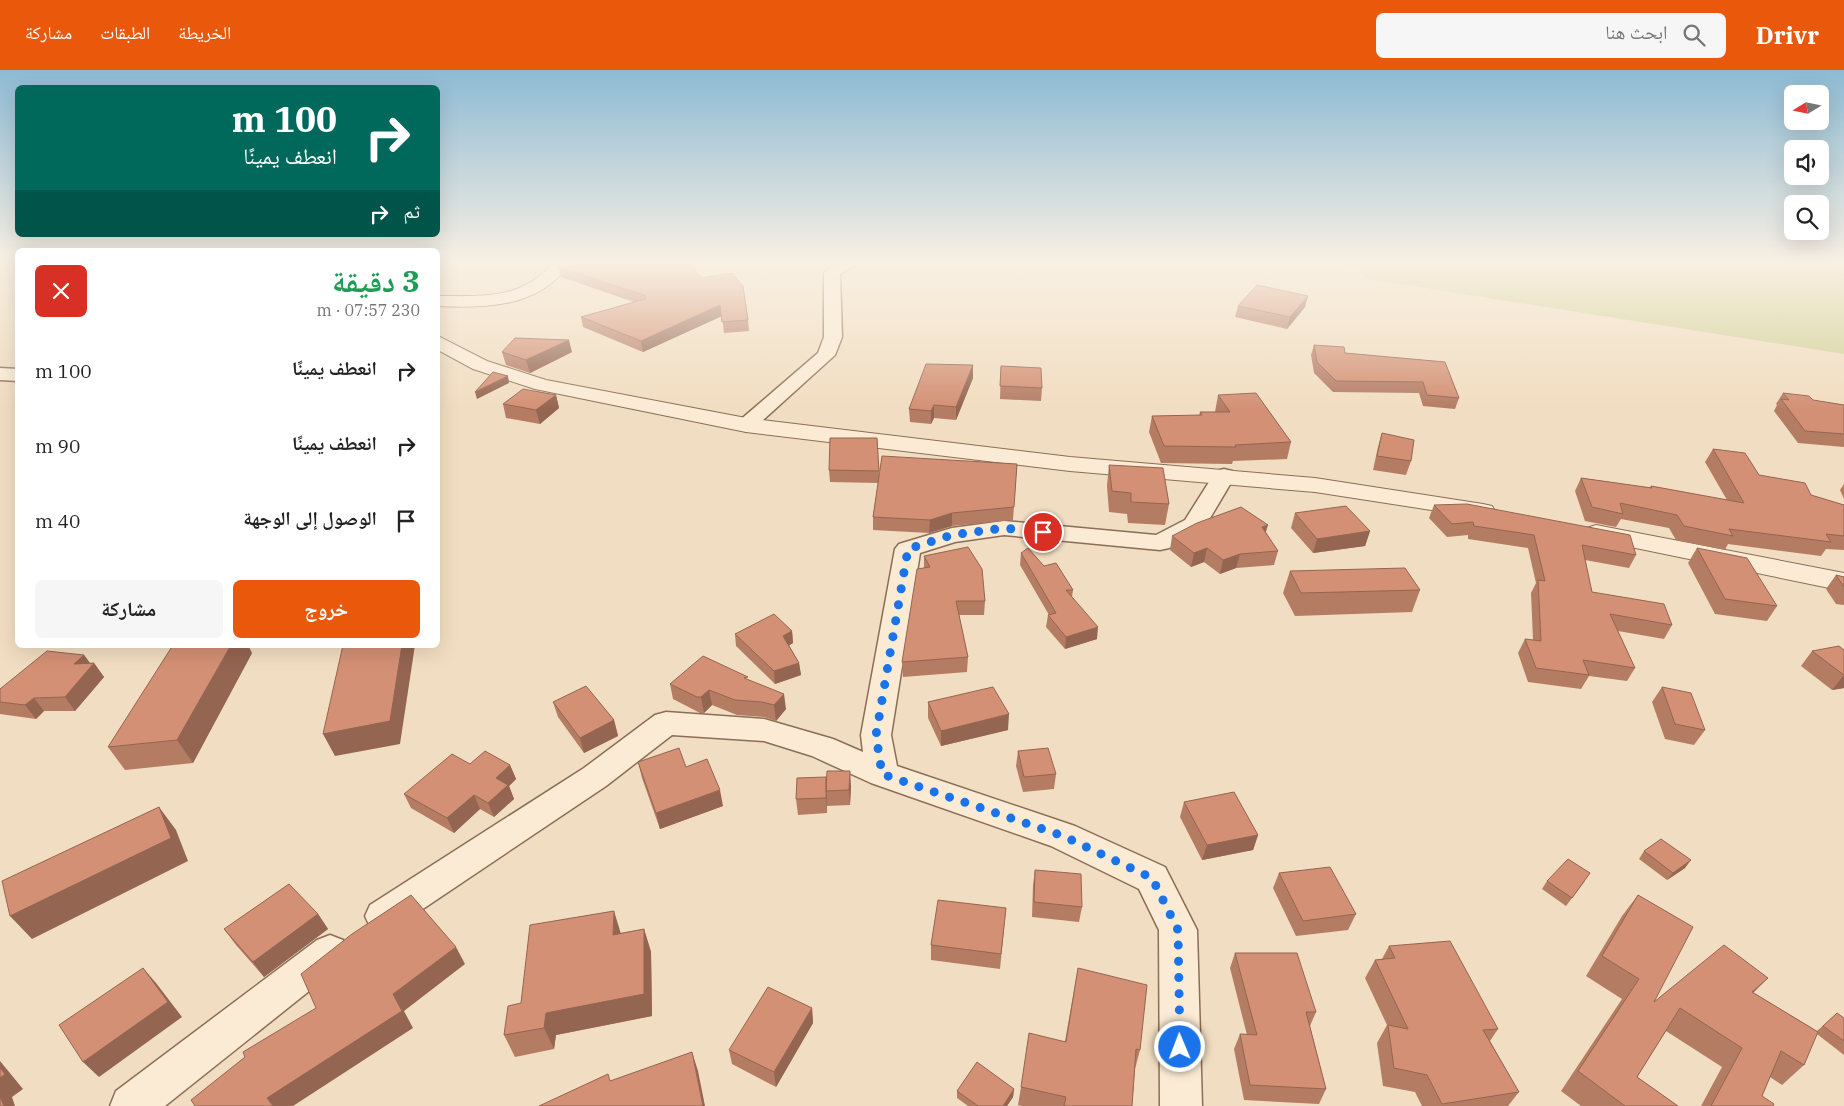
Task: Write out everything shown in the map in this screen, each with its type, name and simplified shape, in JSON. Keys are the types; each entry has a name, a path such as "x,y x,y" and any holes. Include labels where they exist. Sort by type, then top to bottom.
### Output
{"street":[{"path":"746,425 826,355 833,337 833,312"},
{"path":"440,343 480,365 542,386 746,425 1050,462 1315,485 1502,514"},
{"path":"0,374 15,375"},
{"path":"882,774 876,735 908,549 952,535 1004,528 1160,543 1194,525 1224,476"},
{"path":"1579,529 1713,558 1844,582"},
{"path":"131,1106 349,938 595,777 666,723 764,730 822,747 882,774 1063,836 1152,878 1178,930 1181,1106"}],"green space":[{"path":"1580,312 1844,312 1844,354"}],"building":[{"path":"598,312 704,312 641,341 581,317"},
{"path":"721,312 747,312 748,320 722,322"},
{"path":"1268,312 1294,312 1290,317"},
{"path":"515,338 569,340 526,360 502,352"},
{"path":"1314,345 1344,347 1345,353 1445,362 1459,398 1427,395 1423,382 1336,381 1317,362"},
{"path":"926,364 973,365 956,407 934,405 931,411 909,409"},
{"path":"1001,366 1041,368 1042,388 1000,386"},
{"path":"493,372 508,376 475,392"},
{"path":"523,389 556,395 536,410 503,404"},
{"path":"1256,393 1291,442 1235,445 1236,447 1164,446 1152,416 1202,415 1200,412 1230,412 1218,395"},
{"path":"1783,393 1809,396 1813,400 1844,405 1844,434 1805,431 1781,399 1789,400"},
{"path":"1382,433 1414,440 1411,461 1377,456"},
{"path":"830,438 877,438 879,471 829,470"},
{"path":"1713,449 1745,453 1759,475 1805,483 1811,495 1844,505 1844,536 1826,534 1831,542 1729,529 1733,536 1684,526 1677,515 1620,503 1623,514 1592,507 1581,478 1652,488 1651,486 1744,503"},
{"path":"882,456 1017,464 1014,507 952,513 930,520 873,517"},
{"path":"1109,465 1163,468 1169,504 1131,502 1131,493 1112,491"},
{"path":"1467,504 1630,535 1636,555 1582,545 1592,592 1664,604 1672,625 1610,614 1635,668 1583,660 1589,675 1536,668 1525,639 1541,641 1538,580 1545,581 1534,535 1474,526 1473,522 1452,524 1434,505"},
{"path":"1346,506 1370,531 1317,539 1295,513"},
{"path":"1241,507 1268,525 1262,527 1278,551 1240,554 1223,560 1207,548 1194,553 1172,536 1197,523"},
{"path":"968,547 982,569 985,601 956,601 968,657 902,662 917,569 930,567 924,556"},
{"path":"1028,548 1044,566 1056,563 1073,590 1066,590 1098,627 1066,637 1048,615 1056,613 1021,553"},
{"path":"1697,548 1747,558 1777,606 1725,599"},
{"path":"1405,568 1420,590 1301,593 1290,571"},
{"path":"1836,575 1844,577 1844,587"},
{"path":"774,614 792,631 783,636 799,663 774,671 735,634"},
{"path":"1839,646 1844,650 1844,675 1812,651"},
{"path":"171,648 229,648 177,740 108,747"},
{"path":"342,648 402,648 390,721 323,734"},
{"path":"47,651 84,655 74,664 94,663 65,697 34,698 25,705 0,702 0,689"},
{"path":"703,656 748,677 744,678 784,694 774,705 735,700 709,690 701,697 697,697 670,684"},
{"path":"586,686 614,720 580,738 553,702"},
{"path":"993,687 1009,714 941,731 928,702"},
{"path":"1662,687 1691,693 1705,730 1675,724"},
{"path":"679,748 686,767 707,759 720,790 656,813 638,762"},
{"path":"1048,748 1056,774 1024,777 1018,751"},
{"path":"485,751 510,765 496,778 508,785 488,803 474,795 447,818 404,794 452,754 470,764"},
{"path":"827,771 850,771 849,790 826,791"},
{"path":"826,777 826,798 796,799 797,778"},
{"path":"1234,792 1258,835 1207,845 1184,802"},
{"path":"159,807 171,838 10,916 2,881"},
{"path":"1661,839 1691,860 1673,873 1644,851"},
{"path":"1568,859 1590,873 1572,898 1547,881"},
{"path":"1330,867 1356,914 1303,921 1279,873"},
{"path":"1035,870 1081,874 1082,907 1034,902"},
{"path":"289,884 318,914 253,962 224,929"},
{"path":"411,895 456,947 393,994 402,1011 267,1098 273,1106 195,1106 191,1100 245,1057 243,1052 316,1008 301,974 352,934"},
{"path":"1638,895 1693,927 1654,1002 1724,945 1768,978 1752,992 1818,1032 1804,1065 1781,1051 1762,1096 1774,1104 1773,1106 1711,1106 1742,1048 1680,1008 1637,1077 1678,1106 1625,1106 1578,1071 1639,979 1602,956"},
{"path":"938,900 1006,908 1001,954 931,945"},
{"path":"614,911 613,935 644,929 644,994 546,1013 544,1028 504,1035 508,1006 521,1003 530,925"},
{"path":"1450,941 1498,1029 1483,1030 1519,1092 1442,1104 1427,1075 1394,1068 1388,1025 1408,1029 1375,960 1395,958 1389,946"},
{"path":"1235,953 1297,953 1316,1012 1306,1012 1326,1089 1250,1085 1240,1034 1257,1035"},
{"path":"143,968 168,1002 83,1062 59,1025"},
{"path":"1078,968 1147,985 1140,1050 1136,1049 1132,1106 1064,1106 1066,1097 1021,1087 1029,1033 1066,1042"},
{"path":"768,987 812,1008 774,1072 729,1050"},
{"path":"1837,1013 1844,1018 1844,1041 1823,1026"},
{"path":"692,1052 703,1106 539,1106 608,1074 610,1081"},
{"path":"977,1062 1014,1089 1003,1106 978,1106 957,1091"},
{"path":"0,1068 5,1074 0,1078"},
{"path":"0,1097 4,1106 0,1106"}],"route":[{"path":"1043,532 1004,528 952,535 908,549 876,735 882,774 1063,836 1152,878 1178,930 1180,1047"}]}
